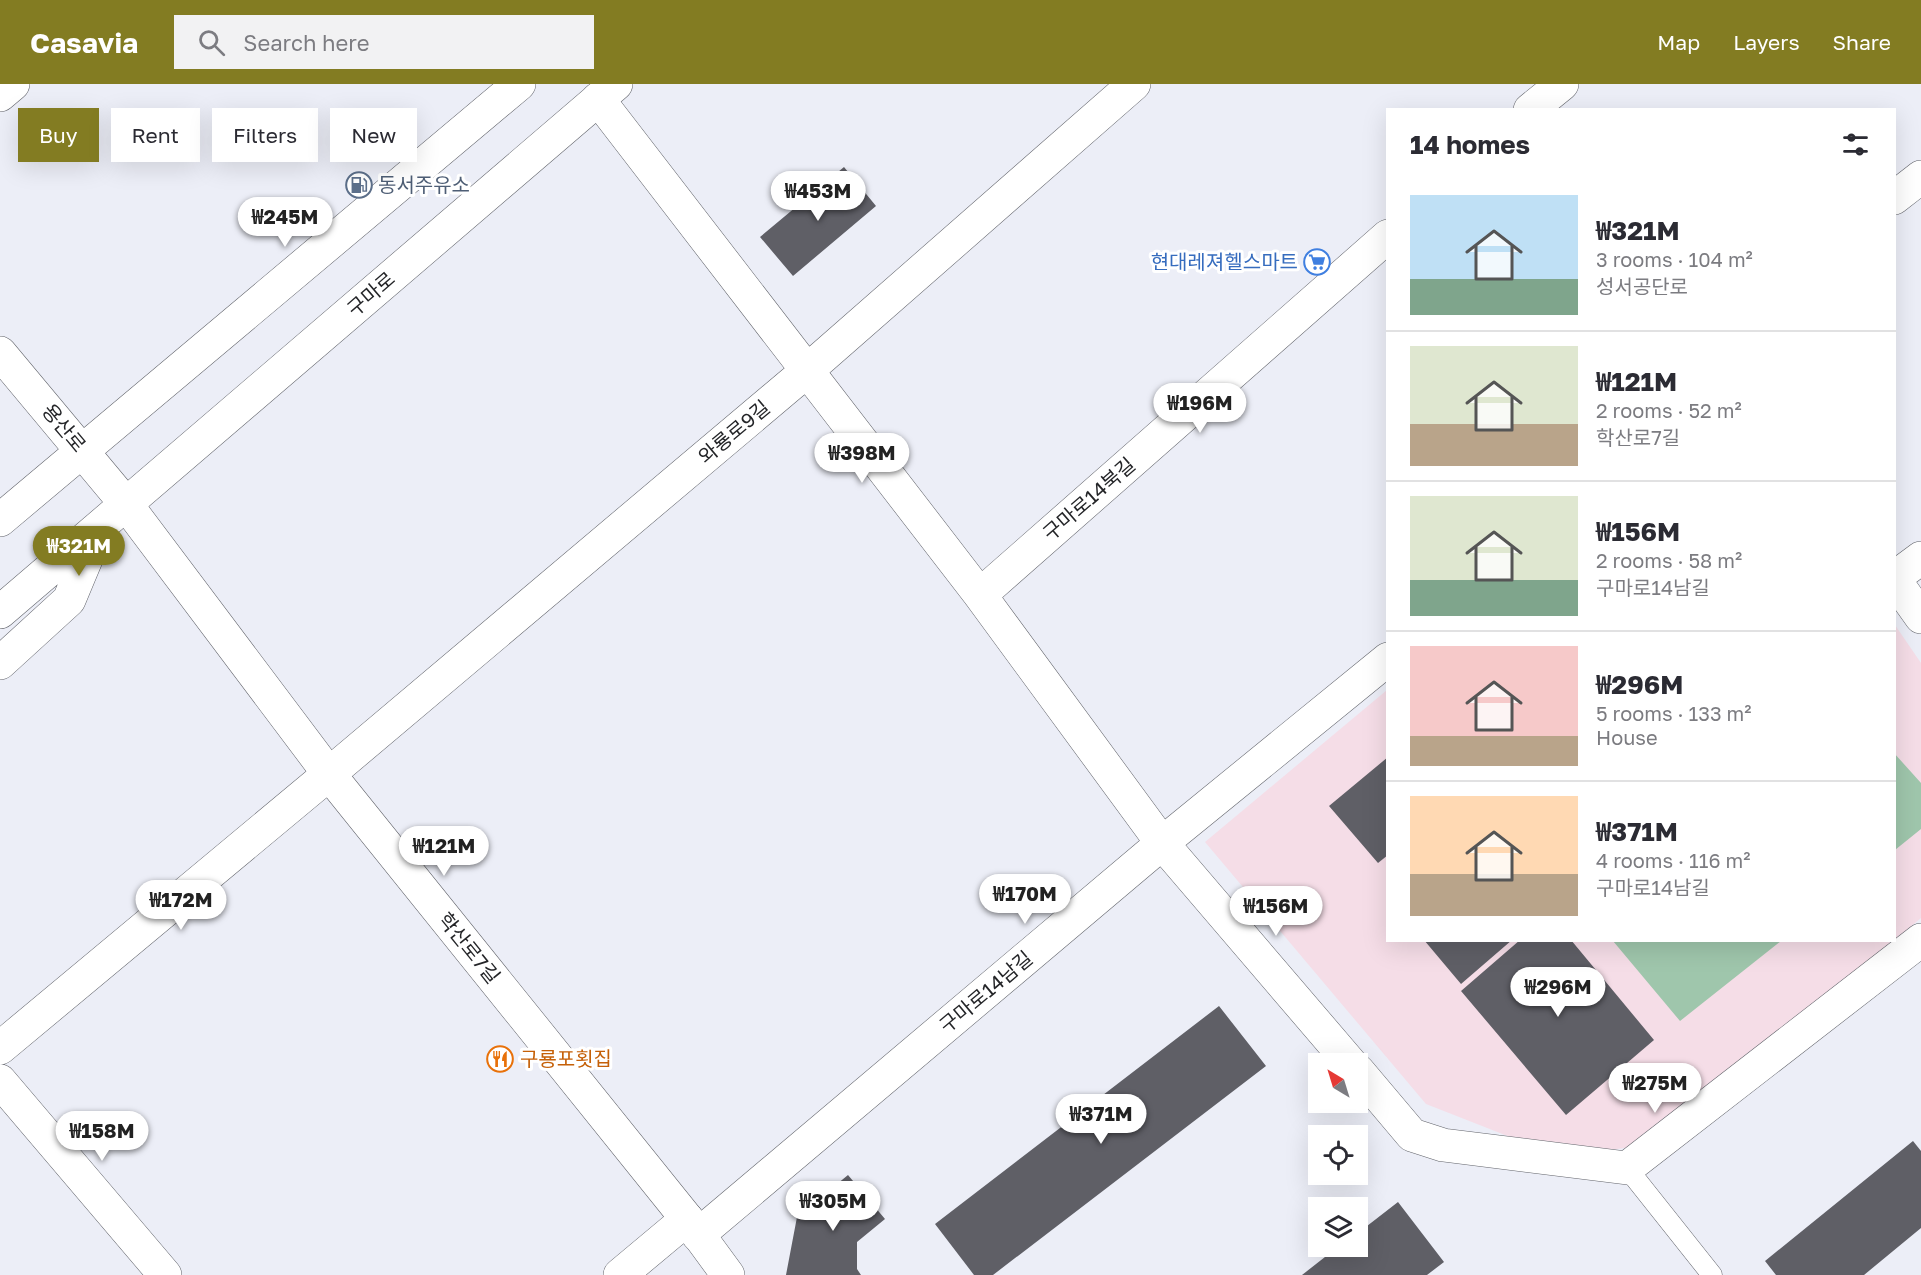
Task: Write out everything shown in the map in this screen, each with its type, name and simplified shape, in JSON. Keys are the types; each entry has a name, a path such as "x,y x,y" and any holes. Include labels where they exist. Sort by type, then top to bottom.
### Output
{"street":[{"path":"0,95 13,84"},
{"path":"0,520 519,84"},
{"name":"와룡로9길","path":"0,1048 329,774 807,370 1134,84"},
{"path":"607,92 807,370 980,595 1162,843 1342,1053"},
{"name":"구마로","path":"0,612 607,92"},
{"path":"1896,196 1921,177"},
{"name":"구마로14북길","path":"980,595 1386,238"},
{"name":"용산로","path":"0,353 126,504"},
{"name":"학산로7길","path":"126,504 329,774 728,1275"},
{"path":"0,663 69,600 99,526"},
{"path":"1896,577 1921,558"},
{"path":"1896,581 1921,617"},
{"name":"구마로14남길","path":"620,1275 692,1227 1386,661"},
{"path":"1368,1083 1412,1135 1443,1145 1627,1168 1921,940"},
{"path":"0,1081 165,1275"}],"lane":[{"path":"1627,1168 1712,1275"}],"shaded area":[{"path":"1896,626 1921,663 1921,918 1896,939"},
{"path":"1386,691 1386,942 1892,942 1647,1145 1587,1153 1528,1144 1426,1104 1205,842"}],"green space":[{"path":"1896,755 1921,783 1921,829 1896,849"},
{"path":"1614,942 1780,942 1680,1021"}],"building":[{"path":"844,167 876,206 793,276 760,237"},
{"path":"1386,759 1386,857 1378,863 1329,806"},
{"path":"1426,942 1510,942 1461,984"},
{"path":"1518,942 1573,942 1654,1040 1566,1115 1461,991"},
{"path":"1219,1006 1266,1066 993,1275 974,1275 935,1224"},
{"path":"1913,1141 1921,1151 1921,1228 1864,1275 1776,1275 1765,1261"},
{"path":"848,1175 885,1219 857,1242 857,1269 861,1275 786,1275 797,1217"},
{"path":"1398,1202 1444,1262 1427,1275 1302,1275 1325,1257 1368,1257 1368,1225"}],"place":[{"name":"동서주유소","path":"359,185"},
{"name":"현대레져헬스마트","path":"1317,262"},
{"name":"구룡포횟집","path":"500,1059"}]}
